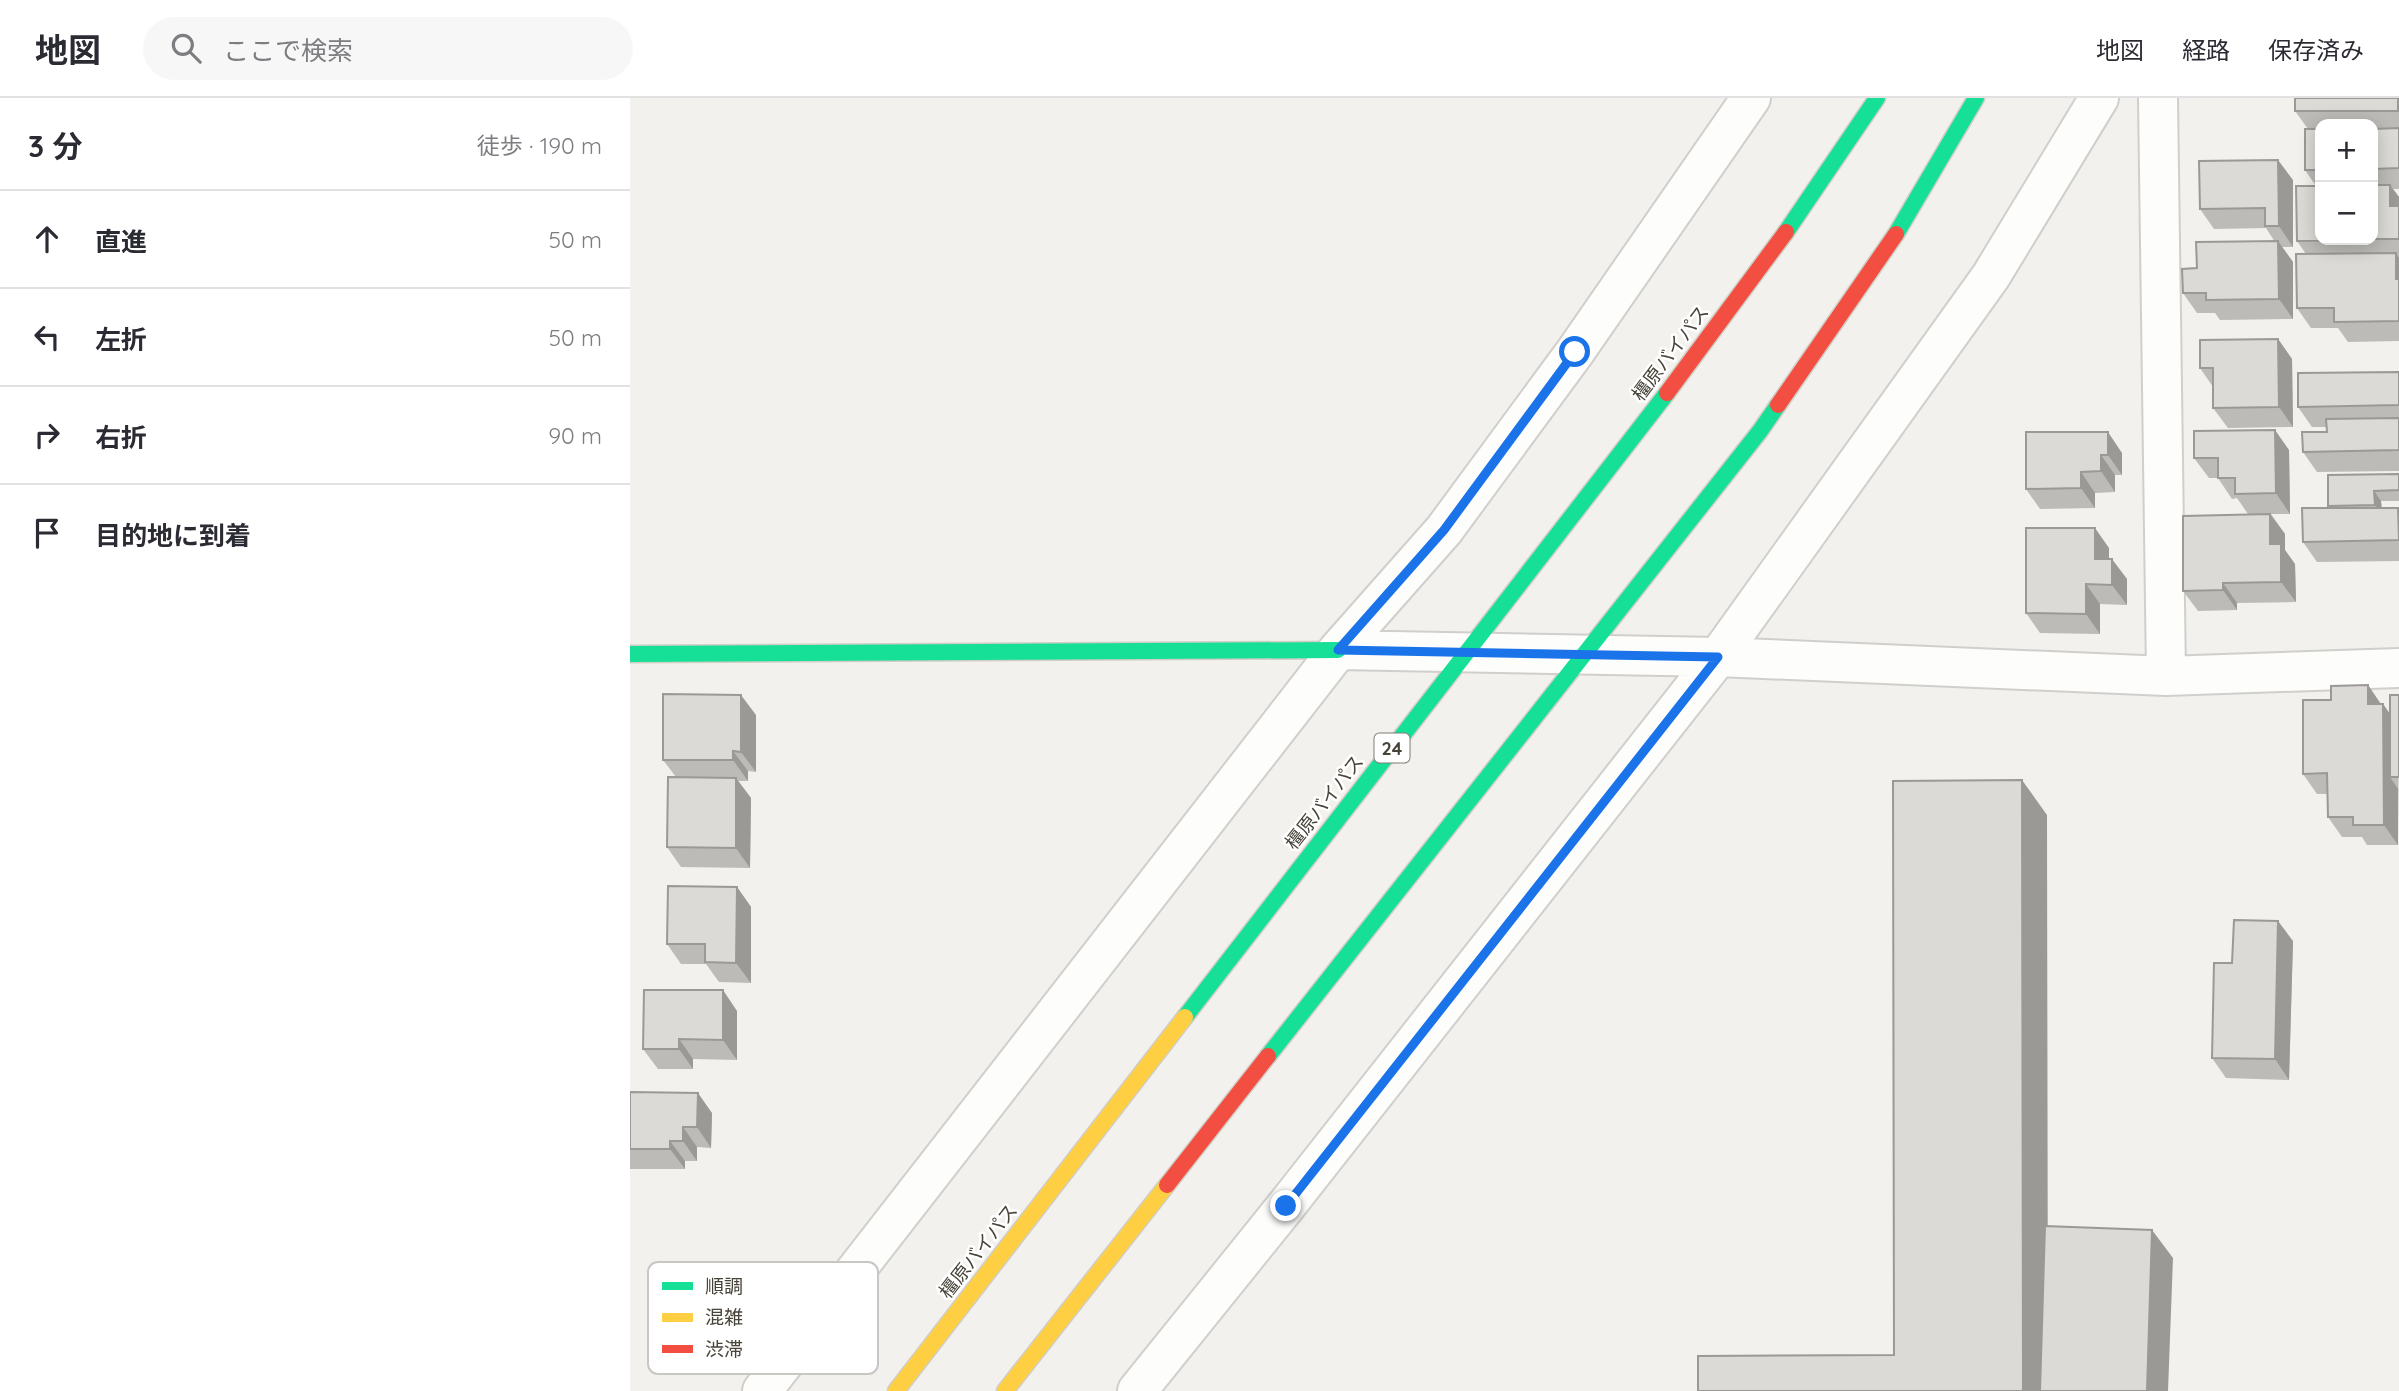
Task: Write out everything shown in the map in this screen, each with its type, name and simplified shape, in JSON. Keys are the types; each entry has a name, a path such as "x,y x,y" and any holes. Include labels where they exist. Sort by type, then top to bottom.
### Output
{"main road":[{"name":"橿原バイパス","path":"896,1391 1684,371 1812,196 1877,98"},
{"path":"1005,1391 1768,420 1889,245 1976,98"},
{"path":"630,654 1338,650"}],"street":[{"path":"862,1262 1338,650 1444,530 1575,352 1751,98"},
{"path":"1137,1391 1295,1195 1718,657 1991,276 2099,98"},
{"path":"2158,98 2166,676"},
{"path":"1338,650 1718,657 2166,676 2399,668"},
{"path":"762,1391 775,1374"}],"building":[{"path":"2295,98 2398,98 2398,111 2295,111"},
{"path":"2399,128 2399,168 2378,169 2378,129"},
{"path":"2305,129 2315,129 2315,170 2305,170"},
{"path":"2278,160 2279,226 2265,226 2265,208 2200,209 2199,161"},
{"path":"2378,185 2390,185 2390,206 2399,206 2399,239 2378,239"},
{"path":"2296,186 2315,186 2315,241 2297,241"},
{"path":"2278,241 2279,299 2206,300 2206,293 2183,293 2182,269 2197,268 2196,242"},
{"path":"2396,253 2399,321 2334,322 2334,308 2297,308 2296,254"},
{"path":"2278,339 2279,407 2213,408 2213,368 2200,368 2200,340"},
{"path":"2399,372 2399,405 2298,407 2298,373"},
{"path":"2399,418 2399,450 2303,452 2302,432 2327,432 2326,419"},
{"path":"2275,430 2276,493 2235,494 2235,478 2218,478 2218,458 2194,458 2194,431"},
{"path":"2026,432 2108,432 2108,455 2101,455 2101,471 2081,472 2081,488 2026,489"},
{"path":"2399,474 2399,490 2374,491 2375,505 2328,506 2328,475"},
{"path":"2302,508 2398,508 2399,540 2303,542"},
{"path":"2270,514 2270,544 2281,544 2281,582 2223,583 2223,590 2183,591 2183,516"},
{"path":"2026,528 2095,528 2095,559 2112,559 2112,585 2086,584 2086,614 2026,613"},
{"path":"2368,685 2368,704 2383,704 2384,825 2353,825 2353,817 2328,817 2327,773 2303,774 2303,700 2331,700 2331,686"},
{"path":"663,694 741,695 741,752 733,751 733,760 663,760"},
{"path":"2390,695 2399,695 2399,777 2390,777"},
{"path":"668,777 736,778 736,848 667,847"},
{"path":"2022,780 2023,1391 1698,1391 1698,1356 1894,1355 1893,781"},
{"path":"668,886 737,887 736,963 705,962 705,944 667,944"},
{"path":"2234,920 2278,921 2275,1059 2212,1058 2214,963 2232,963"},
{"path":"644,990 723,990 723,1040 679,1039 679,1049 643,1049"},
{"path":"630,1092 698,1093 697,1127 683,1127 683,1141 670,1141 670,1149 630,1149"},
{"path":"2045,1226 2152,1230 2147,1391 2040,1391"}],"traffic: fast":[{"path":"1786,232 1877,98"},
{"path":"1896,234 1976,98"},
{"path":"1185,1017 1667,393"},
{"path":"1268,1056 1778,405"},
{"path":"630,654 1338,650"}],"traffic: slow":[{"path":"896,1391 1185,1017"},
{"path":"1005,1391 1167,1185"}],"traffic: jam":[{"path":"1667,393 1786,232"},
{"path":"1778,405 1896,234"},
{"path":"1167,1185 1268,1056"}],"route":[{"path":"1286,1206 1718,657 1338,650 1444,530 1575,352"}]}
